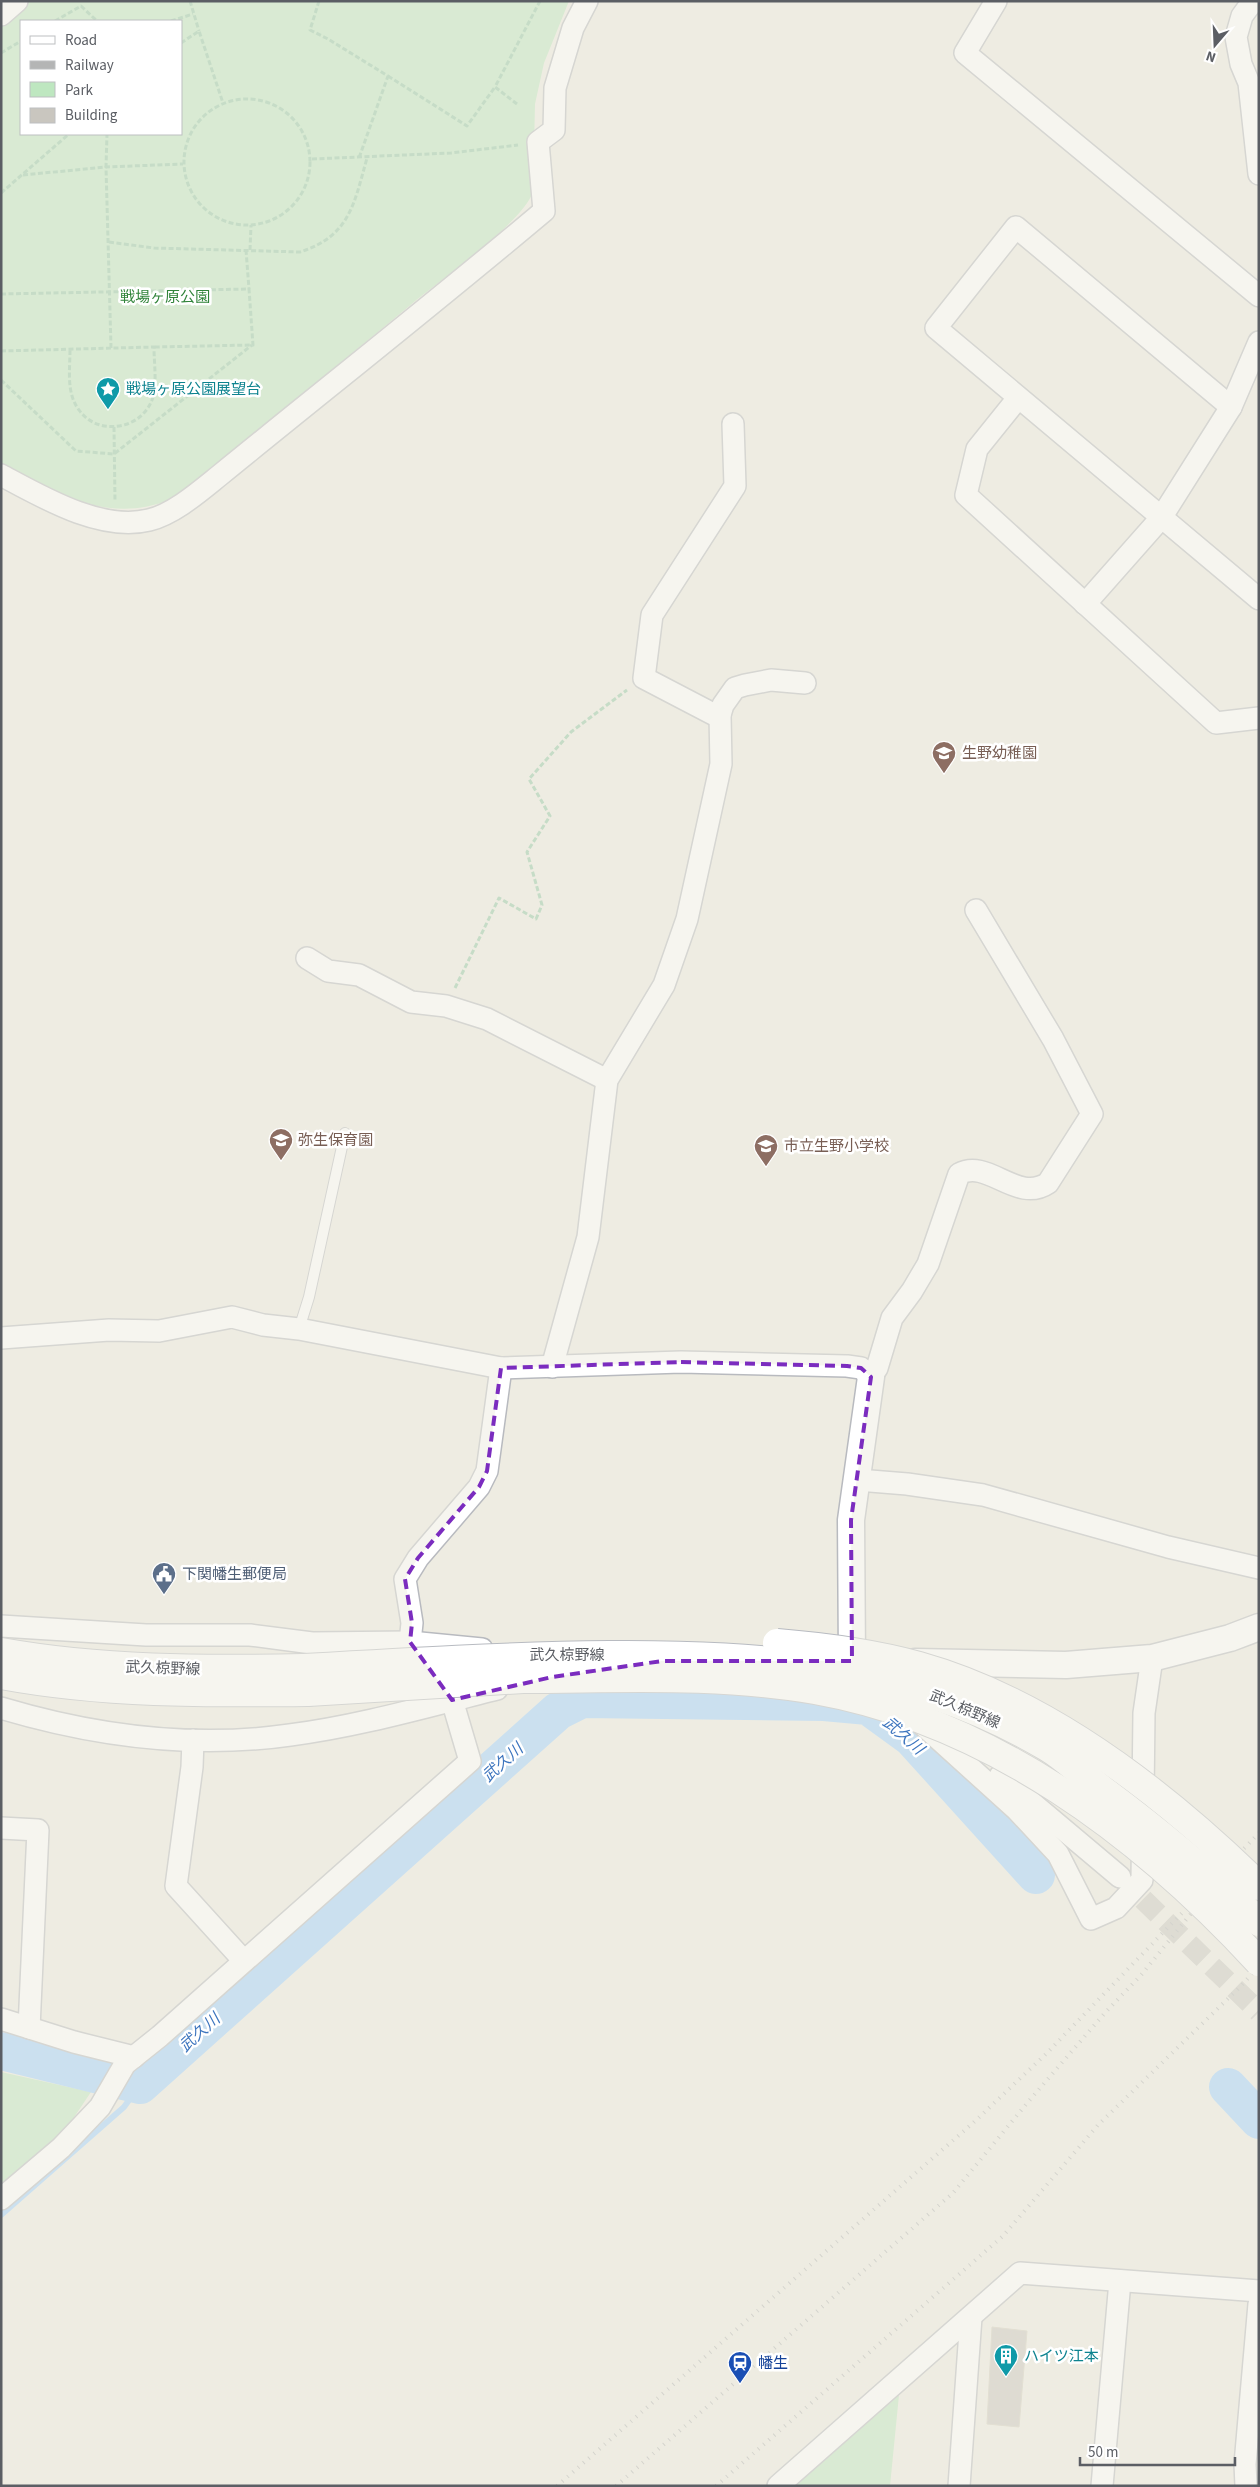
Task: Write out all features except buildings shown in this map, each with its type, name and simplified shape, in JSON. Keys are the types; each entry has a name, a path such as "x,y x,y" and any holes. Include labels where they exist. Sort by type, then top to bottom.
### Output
{"main road":[{"path":"520,1668 645,1645 774,1643 857,1652 921,1667 973,1685 1005,1699 1094,1750 1189,1822 1259,1886"},
{"name":"武久椋野線","path":"1,1652 83,1663 306,1680"},
{"name":"武久椋野線","path":"1,1675 82,1686 149,1691 520,1668 718,1668 832,1682 895,1694 973,1724 1104,1791 1164,1836 1226,1890 1259,1922"},
{"path":"520,1668 660,1679 767,1684 815,1690 859,1700 943,1726 1018,1764 1104,1821 1153,1860 1239,1940 1259,1962"}],"street":[{"path":"1,15 17,1"},
{"path":"1,475 48,499 92,517 134,522 150,520 195,494 399,328 436,301 544,211 538,142 554,130 555,88 573,28 587,1"},
{"path":"996,1 965,53 1259,296"},
{"path":"1253,1 1242,16 1236,37 1241,64 1249,83 1259,174"},
{"path":"1231,407 1016,227 936,328 1259,598"},
{"path":"1085,604 1161,518 1231,407 1259,342"},
{"path":"1018,398 977,448 966,495 1216,723 1259,718"},
{"path":"720,715 713,714 644,678 652,615 735,486 733,424"},
{"path":"552,1367 588,1238 607,1080 664,985 687,919 721,764 720,715 723,705 735,688 771,680 805,683"},
{"path":"976,910 1052,1039 1092,1114 1048,1183 1042,1187 1032,1190 1016,1187 979,1171 968,1170 959,1174 928,1264 892,1318 878,1368 871,1377 850,1541 852,1661 1024,1818 1058,1854 1091,1919 1116,1908 1142,1880 1144,1713 1152,1658"},
{"path":"307,958 328,971 359,975 411,1002 446,1006 472,1013 509,1028 576,1066 607,1080"},
{"path":"1,1338 109,1330 159,1330 232,1317 263,1325 299,1329 500,1368 681,1362 847,1366 861,1368 871,1377"},
{"path":"1,2199 61,2148 100,2106 104,2096 130,2060 470,1761 452,1700 410,1642 412,1622 405,1579 418,1558 479,1487 487,1471 500,1368"},
{"path":"858,1480 907,1484 983,1495 1168,1546 1259,1568"},
{"path":"1,1626 146,1635 250,1635 312,1643 410,1642 586,1660 1066,1664 1152,1658 1230,1638 1259,1627"},
{"path":"1,1708 66,1726 110,1734 156,1739 242,1740 289,1735 386,1718 511,1685 588,1670 662,1661"},
{"path":"852,1661 922,1711 1120,1877"},
{"path":"193,1740 192,1767 176,1886 244,1961"},
{"path":"1,1828 38,1830 30,2028"},
{"path":"1,2019 130,2060"},
{"path":"778,2486 1020,2273 1259,2291"},
{"path":"1102,2486 1120,2280"},
{"path":"1246,2486 1245,2464 1259,2304"},
{"path":"959,2486 971,2317"}],"lane":[{"path":"299,1329 309,1298 345,1133"}],"path":[{"path":"190,1 224,103"},
{"path":"319,1 310,30 328,39 467,126 495,86 540,1"},
{"path":"57,20 82,6 96,20"},
{"path":"173,20 193,14"},
{"path":"182,42 199,31"},
{"path":"1,52 20,42"},
{"path":"360,158 388,76"},
{"path":"495,86 517,104"},
{"path":"239,98 254,99 284,109 303,132 312,159 308,179 293,206 283,216 267,223 251,225 231,224 216,219 202,208 187,184 184,151 197,122 210,110 224,103 239,98"},
{"path":"1,193 68,135"},
{"path":"107,135 106,168 111,348"},
{"path":"312,159 452,153 538,142"},
{"path":"109,242 154,248 300,252 329,240 339,229 349,214 355,199 367,158"},
{"path":"23,175 184,164"},
{"path":"251,225 248,250 252,345"},
{"path":"1,294 249,289"},
{"path":"1,351 252,345"},
{"path":"1,380 76,450 114,454 252,345"},
{"path":"70,350 70,392 79,411 89,420 104,426 114,427 132,422 141,416 149,406 154,386 154,347"},
{"path":"114,427 116,520"},
{"path":"446,1006 499,898 536,919 542,905 526,852 550,816 529,779 571,732 644,678"}],"highlighted area":[{"path":"681,1362 847,1366 861,1368 871,1377 851,1520 852,1661 662,1661 552,1677 452,1700 410,1642 412,1623 405,1579 418,1558 479,1487 487,1471 501,1368"}],"green space":[{"name":"戦場ヶ原公園","path":"28,1 569,1 544,63 535,104 533,192 526,205 498,235 480,250 181,493 171,499 148,506 126,509 105,507 62,495 1,464 1,25"},
{"path":"1,2072 91,2092 58,2141 1,2189"},
{"path":"899,2395 890,2486 795,2486"}],"water":[{"path":"1234,2094 1243,2095 1259,2109 1259,2134 1240,2111"}],"waterway":[{"name":"武久川","path":"1,2051 140,2085 558,1711 582,1699 824,1702 868,1706 912,1738 1036,1875"},
{"path":"1,2215 124,2107 140,2085"},
{"name":"武久川","path":"1228,2087 1259,2120"}],"tunnel":[{"path":"1120,1877 1259,2012"}],"railway":[{"path":"557,2486 973,2123 1047,2053 1259,1833"},
{"path":"616,2486 953,2193 1028,2102 1104,2014 1142,1974 1194,1910"},
{"path":"716,2486 1003,2236 1098,2125 1241,1986 1259,1966"}],"place":[{"name":"戦場ヶ原公園展望台","path":"108,410"},
{"name":"生野幼稚園","path":"944,774"},
{"name":"弥生保育園","path":"281,1161"},
{"name":"市立生野小学校","path":"766,1167"},
{"name":"下関幡生郵便局","path":"164,1595"},
{"name":"ハイツ江本","path":"1006,2377"},
{"name":"幡生","path":"740,2384"}]}
